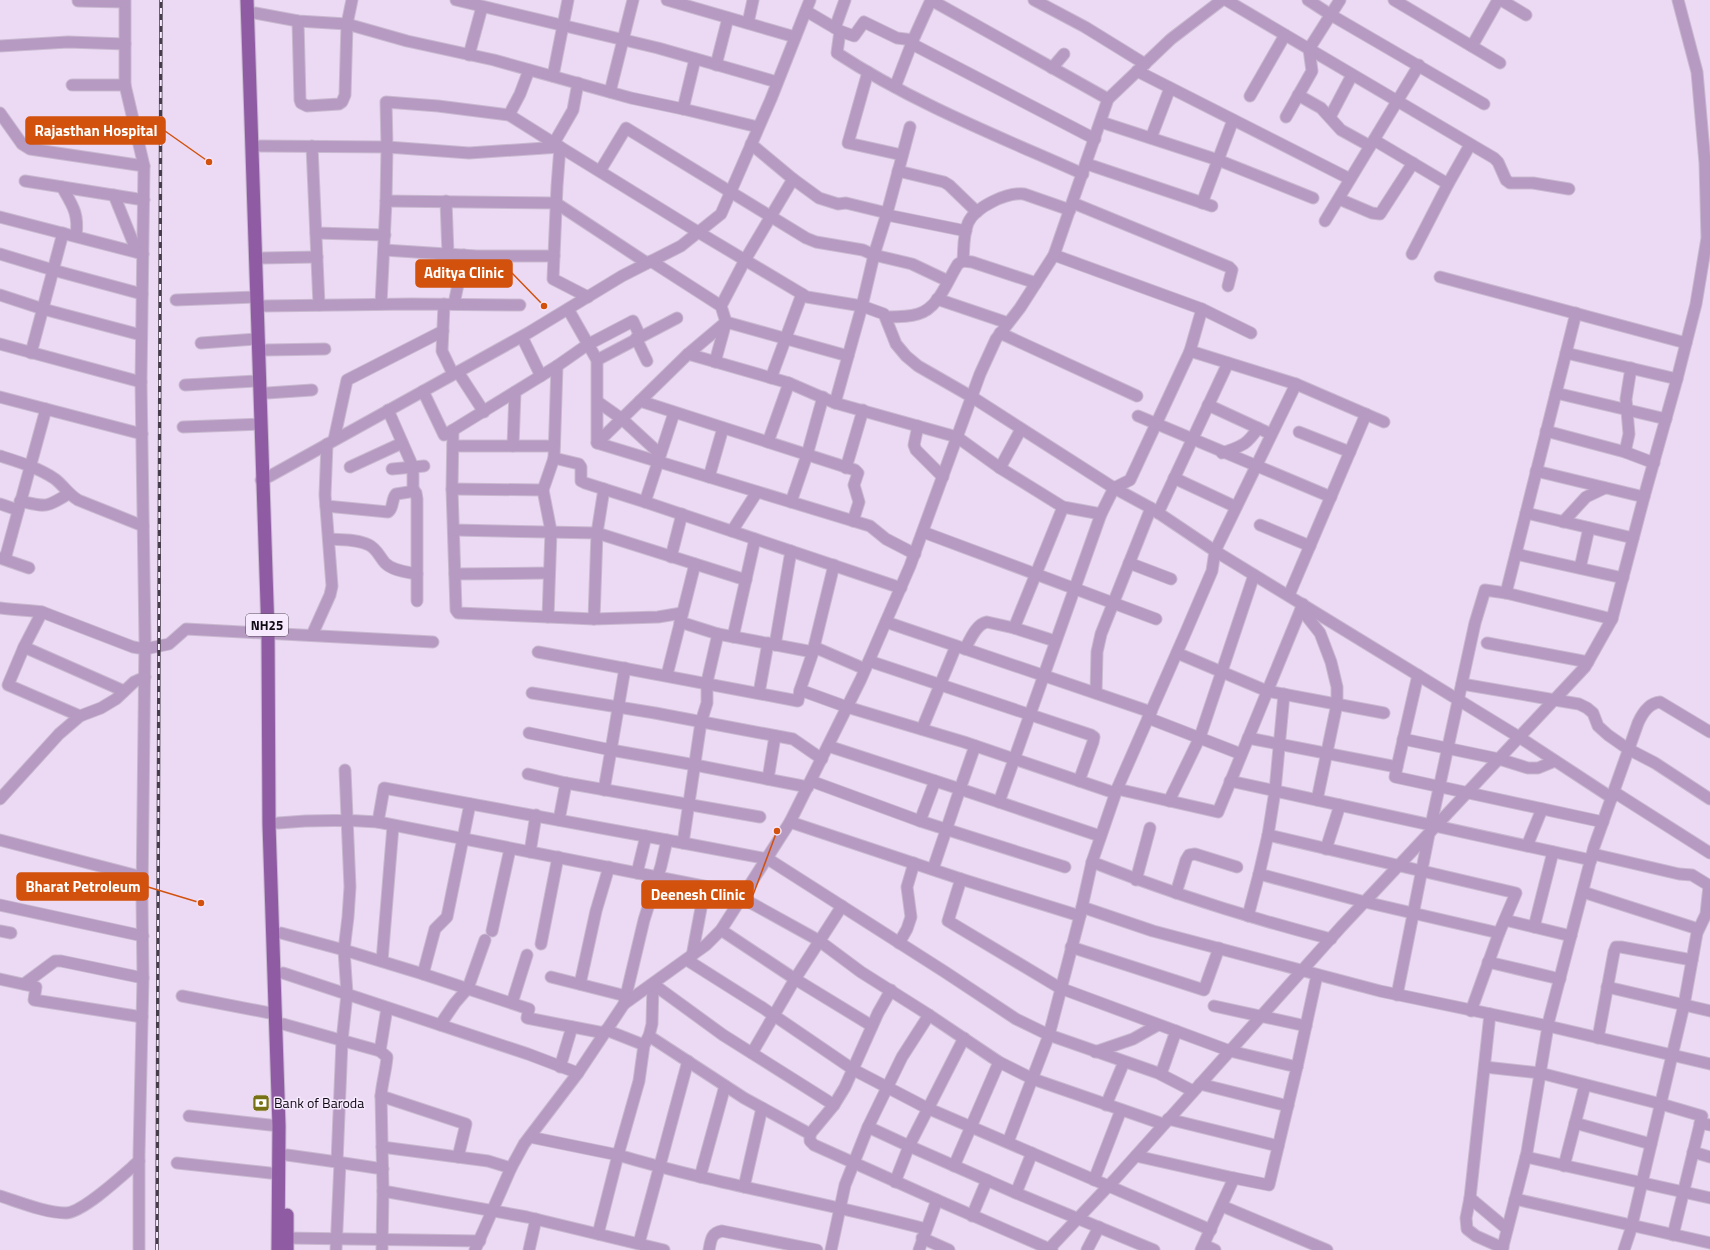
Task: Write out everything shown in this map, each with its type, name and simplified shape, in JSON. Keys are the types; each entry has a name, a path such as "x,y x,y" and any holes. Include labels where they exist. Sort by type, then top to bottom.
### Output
{"main road":[{"name":"NH25","path":"247,0 260,302 266,350 266,478 283,973 287,1155 287,1244"},
{"name":"NH25","path":"255,6 263,258 257,339 260,424 266,478"},
{"name":"NH25","path":"272,633 269,824 279,1126 278,1250"}],"street":[{"path":"298,21 301,104 307,106 338,104 345,95 347,24 352,0"},
{"path":"456,0 624,40 777,82"},
{"path":"553,76 568,0"},
{"path":"610,92 633,0"},
{"path":"666,0 795,37"},
{"path":"748,23 753,0"},
{"path":"266,478 522,337 622,276 681,246 721,214 810,0"},
{"path":"845,0 837,30 837,53 868,72 924,102 1085,169 1207,204 1218,160 1233,120"},
{"path":"895,87 912,42 931,0 1108,99"},
{"path":"1034,0 1085,27 1170,88 1350,179"},
{"path":"551,977 580,984 625,1000 653,984 690,958 721,930 768,859 790,822 848,707 915,554 980,374 996,339 1008,324 1054,255 1072,207 1108,99 1171,39 1222,0"},
{"path":"1226,0 1470,146 1494,158 1498,162 1506,180 1510,183 1533,183 1569,189"},
{"path":"1308,0 1331,15 1484,104"},
{"path":"1286,117 1312,71 1309,49 1340,0"},
{"path":"1394,0 1500,63"},
{"path":"1472,46 1500,0 1526,15"},
{"path":"891,990 872,1026 854,1070 834,1105 810,1134 810,1141 814,1145 854,1164 1050,1250 1301,971 1400,866 1432,829 1585,667 1612,619 1696,304 1706,230 1705,163 1697,72 1678,0"},
{"path":"78,1 124,1 125,84 144,166 144,200 140,253 142,294 141,382 145,677 139,1250"},
{"path":"255,6 298,21 347,24 407,42 469,55 553,76 631,98 683,108 758,127"},
{"path":"469,55 482,7"},
{"path":"806,11 837,30 854,36 864,22 897,38 912,42 1095,139"},
{"path":"716,65 728,18"},
{"path":"1250,96 1285,36"},
{"path":"0,46 68,42 124,44"},
{"path":"1052,68 1064,54"},
{"path":"683,108 695,59"},
{"path":"1325,221 1419,66"},
{"path":"509,114 520,94 529,70"},
{"path":"868,72 848,143 902,155"},
{"path":"1330,117 1352,75"},
{"path":"578,83 573,110 557,145 553,279 588,297"},
{"path":"72,85 125,84"},
{"path":"1151,138 1170,88"},
{"path":"1298,95 1317,105 1341,130 1413,163 1448,184"},
{"path":"381,304 386,201 386,102 509,114 698,232 807,297 878,310 887,317 896,344 906,356 918,366 972,397 1114,488 1154,511 1215,551 1289,595 1302,606 1418,675 1710,854"},
{"path":"0,113 22,144 30,149 144,166"},
{"path":"1101,122 1218,160 1313,198"},
{"path":"836,403 874,255 887,214 910,127"},
{"path":"600,171 626,128 811,240 863,250 874,255 920,267 948,281"},
{"path":"751,144 793,179 819,198 838,204 846,203 887,214 966,231"},
{"path":"260,146 387,147 469,153 557,145"},
{"path":"312,146 319,305"},
{"path":"1412,254 1448,184 1470,146"},
{"path":"1339,199 1372,214 1380,214 1413,163"},
{"path":"898,172 944,182 950,185 977,212"},
{"path":"721,306 745,260 772,217 793,179"},
{"path":"25,181 144,200"},
{"path":"62,187 76,214 76,236"},
{"path":"963,261 966,231 971,217 1002,197 1017,193 1072,207 1229,267 1232,270 1232,273 1228,286"},
{"path":"114,195 140,253"},
{"path":"386,201 556,203 721,306 726,322 715,362"},
{"path":"446,201 448,254"},
{"path":"0,217 140,253"},
{"path":"31,352 63,233"},
{"path":"316,233 385,235"},
{"path":"384,250 464,255 554,256"},
{"path":"0,254 142,294"},
{"path":"464,255 442,331 442,351 484,412"},
{"path":"1054,255 1202,310 1251,333"},
{"path":"263,258 317,257"},
{"path":"887,317 910,316 925,311 937,299 958,264 963,261 972,262 1036,283"},
{"path":"1440,277 1686,343"},
{"path":"771,378 802,294"},
{"path":"0,295 43,309 142,335"},
{"path":"937,299 1008,324"},
{"path":"176,300 319,305 520,305"},
{"path":"568,309 597,360 597,443"},
{"path":"999,802 1101,514 1114,488 1130,480 1190,351 1202,310"},
{"path":"1506,593 1576,313"},
{"path":"597,360 638,337 677,318"},
{"path":"423,391 444,435 484,412 588,345 633,321 647,361"},
{"path":"726,322 848,356"},
{"path":"597,443 688,354 726,322"},
{"path":"312,635 331,591 325,486 331,442 347,380 442,331"},
{"path":"1000,333 1137,396"},
{"path":"522,337 541,376"},
{"path":"201,343 257,339"},
{"path":"0,344 141,382"},
{"path":"266,350 325,349"},
{"path":"1190,351 1296,384 1384,422"},
{"path":"1566,353 1677,379"},
{"path":"688,354 789,383 836,403 957,437 1000,468 1063,507 1101,514"},
{"path":"1096,693 1098,643 1112,603 1154,511 1174,478 1228,363"},
{"path":"548,617 551,531 543,490 554,452 557,366"},
{"path":"1625,452 1629,434 1626,410 1631,368"},
{"path":"185,385 258,381"},
{"path":"768,442 789,383"},
{"path":"1008,1142 1049,1035 1092,862 1116,791 1212,571 1215,551 1296,384"},
{"path":"267,393 312,390"},
{"path":"513,446 515,392"},
{"path":"1556,393 1666,419"},
{"path":"0,397 142,434"},
{"path":"791,502 807,455 823,397"},
{"path":"640,401 768,442 858,473 854,485 859,502 853,521"},
{"path":"598,402 622,419 658,457"},
{"path":"1208,405 1272,434"},
{"path":"29,568 2,558 19,505 46,409"},
{"path":"326,506 388,512 391,509 395,496 398,493 409,492 413,488 418,467 402,443 388,410"},
{"path":"846,468 862,410"},
{"path":"644,502 674,413"},
{"path":"1289,595 1366,414"},
{"path":"1138,416 1222,453 1330,497"},
{"path":"183,427 260,424"},
{"path":"918,426 914,445 916,450 943,477"},
{"path":"709,477 724,428"},
{"path":"1222,453 1245,444 1251,439 1258,428"},
{"path":"1000,468 1021,429"},
{"path":"453,430 452,489 456,610 460,614 594,619 658,617 681,618 718,634 814,650 938,685 1083,732 1094,738 1079,781"},
{"path":"1299,432 1350,452"},
{"path":"1546,432 1625,452 1654,463"},
{"path":"350,467 402,443"},
{"path":"597,443 658,457 709,477 853,521 873,528 883,538 915,554"},
{"path":"453,446 513,446 554,452 579,464 581,467 582,482 901,588"},
{"path":"0,456 30,466 58,482 68,494 78,500 143,526"},
{"path":"392,468 418,467"},
{"path":"1536,471 1644,497"},
{"path":"1174,478 1236,507"},
{"path":"413,488 417,499 417,601"},
{"path":"1563,522 1586,497 1605,488"},
{"path":"452,489 543,490"},
{"path":"594,619 597,533 604,489"},
{"path":"732,531 757,492"},
{"path":"0,504 45,507 68,494"},
{"path":"1014,628 1063,507"},
{"path":"1526,513 1633,538"},
{"path":"670,557 682,514"},
{"path":"1260,525 1310,546"},
{"path":"1580,568 1589,528"},
{"path":"454,530 597,533 746,580"},
{"path":"923,532 1156,619"},
{"path":"329,539 356,541 368,545 374,548 390,567 417,574"},
{"path":"733,637 755,539"},
{"path":"759,693 772,644 791,551"},
{"path":"1516,554 1623,578"},
{"path":"1129,563 1171,579"},
{"path":"667,675 695,564"},
{"path":"538,652 707,682 798,701 800,690 814,650 834,565"},
{"path":"455,574 549,573"},
{"path":"1169,801 1200,737 1254,575"},
{"path":"1397,995 1432,829 1439,786 1475,623 1484,590 1506,593 1612,619"},
{"path":"800,690 848,707 1014,758 1079,781 1116,791 1218,812 1302,606"},
{"path":"1302,606 1320,634 1327,650 1337,687 1337,704 1317,800"},
{"path":"0,608 42,612 133,648 145,649 169,644 186,628 433,642"},
{"path":"42,612 24,647 8,685 80,716"},
{"path":"886,622 1096,693 1241,754"},
{"path":"922,729 938,685 960,647 984,623 987,622 1014,628 1055,641"},
{"path":"683,843 701,722 707,703 707,682 718,634"},
{"path":"1487,643 1588,662"},
{"path":"24,647 124,690"},
{"path":"1177,653 1267,691 1384,713"},
{"path":"604,790 625,668"},
{"path":"1418,675 1396,777 1603,822"},
{"path":"0,799 59,734 80,716 101,708 116,699 134,682 145,677"},
{"path":"1462,684 1579,704 1589,709 1593,713 1598,726 1628,749 1655,764 1710,799"},
{"path":"532,693 792,739 822,759"},
{"path":"1248,916 1268,835 1275,791 1284,694"},
{"path":"1490,1014 1466,1223 1467,1229 1476,1236 1503,1249 1526,1157 1548,1026 1571,936 1603,822 1641,716 1651,705 1657,702 1666,705 1710,732"},
{"path":"529,733 768,779 809,784 946,830 1065,867"},
{"path":"768,779 775,736"},
{"path":"1248,738 1397,767"},
{"path":"1403,740 1499,759 1534,769 1555,760"},
{"path":"828,746 1100,836"},
{"path":"933,869 975,746"},
{"path":"336,1250 342,1041 347,994 344,950 350,887 345,770"},
{"path":"528,774 566,783 760,817"},
{"path":"920,821 935,781"},
{"path":"1230,781 1340,805 1432,829 1553,852 1592,857 1679,874 1692,875 1710,886 1706,914 1698,930 1684,1005 1642,1183 1624,1250"},
{"path":"560,820 566,783"},
{"path":"378,822 384,788 768,859 1016,1019 1049,1035 1197,1087 1288,1106"},
{"path":"423,974 435,929 447,917 470,804"},
{"path":"1326,849 1340,805"},
{"path":"1527,846 1542,809"},
{"path":"530,852 536,815"},
{"path":"278,823 346,820 378,822 462,840 637,872 743,896 820,942 861,972 891,990 999,1062 1032,1079 1121,1110 1166,1122 1278,1146"},
{"path":"790,822 961,879 1301,971 1397,995 1548,1026 1710,1064"},
{"path":"382,961 393,826"},
{"path":"1136,880 1150,828"},
{"path":"1268,835 1516,892 1470,1011"},
{"path":"637,872 646,836"},
{"path":"0,840 142,877"},
{"path":"287,1244 336,1238 382,1245 478,1245 511,1168 530,1137 578,1073 625,1000 644,920 656,877 661,866 667,840"},
{"path":"440,1025 455,1002 468,988 488,936 510,849"},
{"path":"1534,927 1553,852"},
{"path":"1176,893 1186,860 1189,855 1195,854 1238,867"},
{"path":"541,944 558,857"},
{"path":"1092,862 1136,880 1176,893 1248,916 1331,939"},
{"path":"899,943 907,929 911,917 907,887 914,863"},
{"path":"580,984 596,911 608,867"},
{"path":"1259,874 1413,914 1499,933"},
{"path":"961,879 948,921 1060,988 1230,1051 1297,1066"},
{"path":"690,958 705,887"},
{"path":"1583,892 1698,930"},
{"path":"0,905 143,936"},
{"path":"752,1053 795,979 842,906"},
{"path":"1505,920 1571,936"},
{"path":"721,930 795,979 872,1026"},
{"path":"0,931 11,933"},
{"path":"281,933 382,961 512,1003 529,1009 527,1018 646,1041 688,1061 725,1086 810,1134"},
{"path":"1071,946 1204,990 1219,948"},
{"path":"1598,1038 1614,952 1618,947 1692,960"},
{"path":"512,1003 527,955"},
{"path":"690,958 854,1070 927,1108 1211,1230"},
{"path":"24,984 55,961 143,978"},
{"path":"1488,962 1560,979"},
{"path":"283,973 528,1054 578,1073"},
{"path":"1136,1156 1268,1185 1318,975"},
{"path":"0,979 36,987 34,1000 142,1017"},
{"path":"598,1234 639,1081 646,1041 652,1024 653,984"},
{"path":"653,984 723,1035 834,1105"},
{"path":"1607,987 1710,1011"},
{"path":"182,996 275,1014"},
{"path":"1214,1006 1306,1026"},
{"path":"380,1051 387,1008"},
{"path":"831,1250 845,1185 868,1127 902,1057 929,1015"},
{"path":"284,1024 380,1051 387,1057 382,1081 381,1096 383,1168 382,1245"},
{"path":"1095,1052 1133,1039 1158,1025"},
{"path":"560,1067 572,1027"},
{"path":"1161,1074 1176,1032"},
{"path":"895,1182 909,1146 927,1108 964,1038"},
{"path":"632,1245 659,1167 688,1061"},
{"path":"954,1166 999,1062"},
{"path":"1106,1105 1124,1062"},
{"path":"1485,1066 1540,1073 1702,1116 1705,1124 1692,1152 1673,1235"},
{"path":"1564,1166 1585,1085"},
{"path":"700,1177 725,1086"},
{"path":"381,1096 466,1124 458,1157"},
{"path":"744,1187 762,1108"},
{"path":"1094,1180 1121,1110"},
{"path":"189,1116 279,1126"},
{"path":"1574,1123 1651,1144"},
{"path":"868,1127 1016,1193 1154,1250"},
{"path":"530,1137 618,1155 700,1177 840,1208 924,1234 949,1250"},
{"path":"382,1147 488,1161 511,1168"},
{"path":"1692,1152 1710,1157"},
{"path":"1016,1193 1032,1153"},
{"path":"287,1155 383,1168"},
{"path":"1526,1157 1710,1198"},
{"path":"0,1196 52,1212 67,1213 78,1209 88,1202 139,1161"},
{"path":"177,1163 279,1174"},
{"path":"1215,1250 1203,1248 1234,1178"},
{"path":"972,1216 988,1180"},
{"path":"383,1192 536,1219 598,1234 632,1245 664,1250"},
{"path":"1470,1198 1507,1229"},
{"path":"1515,1199 1710,1243"},
{"path":"919,1250 936,1200"},
{"path":"1222,1206 1327,1250"},
{"path":"530,1250 536,1219"},
{"path":"1088,1250 1099,1226"},
{"path":"709,1250 711,1238 716,1232 722,1231 810,1249"}],"railway":[{"path":"157,1250 161,0"}],"place":[{"name":"Rajasthan Hospital","path":"209,162"},
{"name":"Aditya Clinic","path":"544,306"},
{"name":"Deenesh Clinic","path":"777,831"},
{"name":"Bharat Petroleum","path":"201,903"},
{"name":"Bank of Baroda","path":"261,1103"}]}
